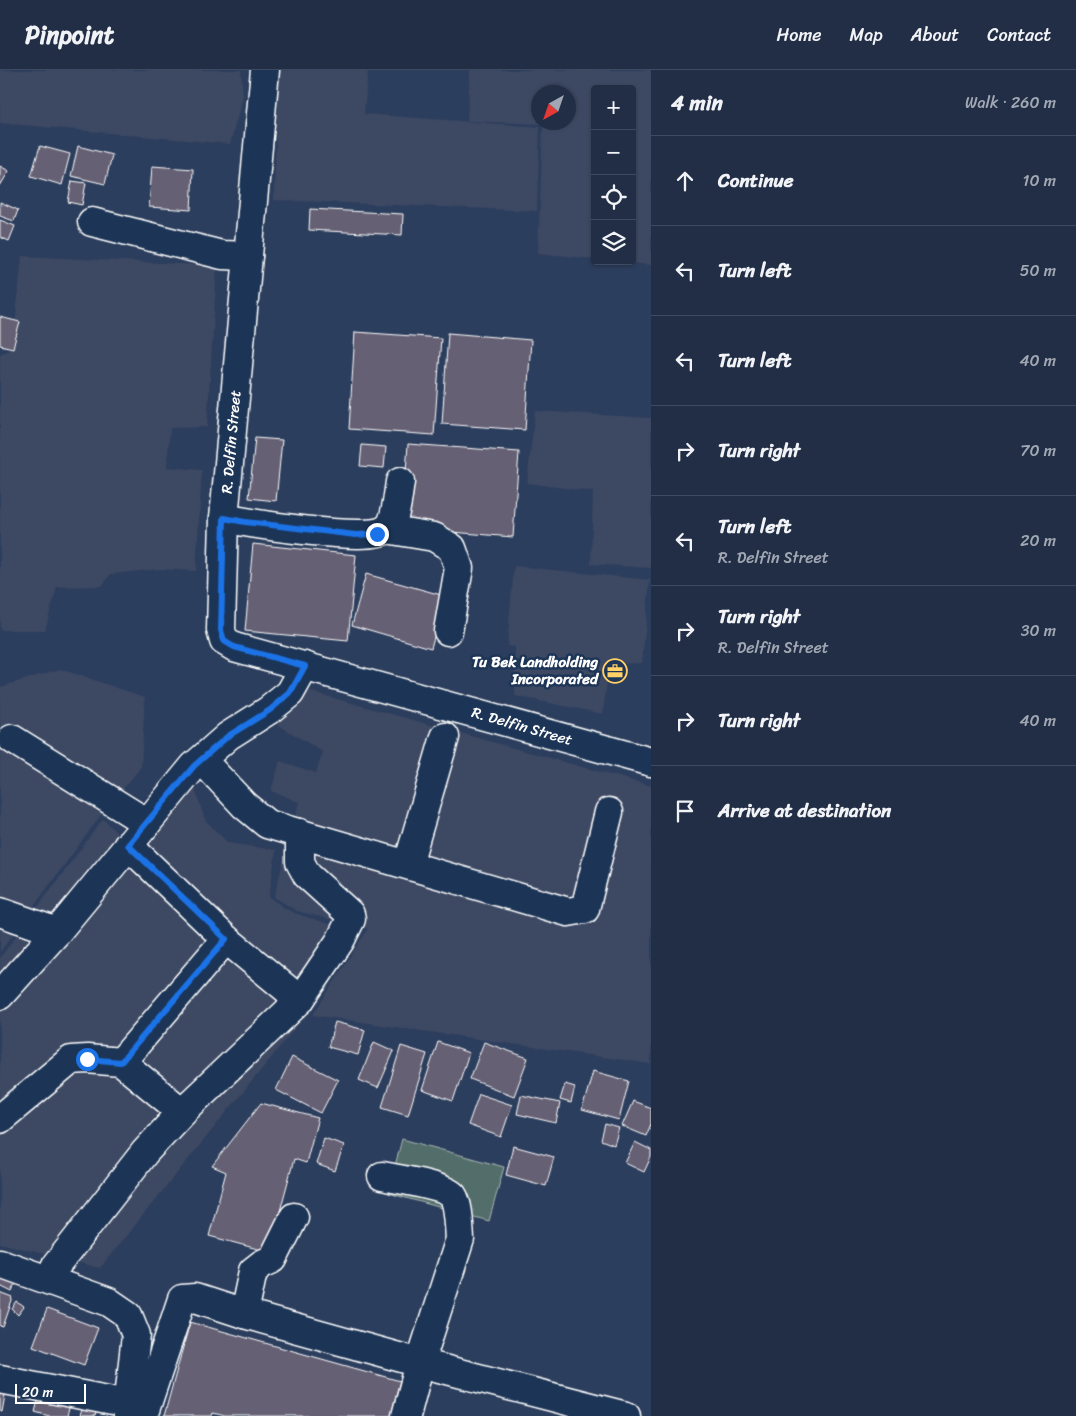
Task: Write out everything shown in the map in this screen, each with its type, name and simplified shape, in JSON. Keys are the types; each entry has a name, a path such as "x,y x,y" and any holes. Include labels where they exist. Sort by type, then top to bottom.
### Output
{"street":[{"name":"R. Delfin Street","path":"265,70 224,518 221,630 224,641 234,647 651,762"},
{"path":"92,222 222,255 248,256"},
{"path":"386,530 392,521 400,482"},
{"path":"224,518 356,535 377,534 386,530 434,537 452,548 459,568 448,631"},
{"path":"0,995 57,932 194,766 228,736 270,710 290,693 305,666"},
{"path":"408,864 445,737"},
{"path":"12,739 147,823"},
{"path":"202,760 244,805 267,824 568,912 585,909 609,812"},
{"path":"55,1267 145,1152 182,1112 300,1000 340,941 351,919 347,910 307,874 300,862 300,833"},
{"path":"128,845 226,939 300,1000"},
{"path":"0,912 57,932"},
{"path":"121,1062 226,939"},
{"path":"0,1119 71,1060 87,1059 121,1062 182,1112"},
{"path":"382,1176 437,1188 446,1192 453,1196 459,1220 460,1239 420,1363 406,1416"},
{"path":"244,1314 253,1271 262,1264 273,1260 294,1217"},
{"path":"0,1263 109,1302 128,1315 136,1335 133,1412"},
{"path":"133,1412 182,1299 195,1298 244,1314 420,1363 626,1416"},
{"path":"0,1379 133,1412"}],"shaded area":[{"path":"0,70 241,70 243,96 230,144 0,123"},
{"path":"278,70 368,70 364,114 531,126 531,130 540,130 537,211 274,200"},
{"path":"470,70 651,70 651,265 636,263 636,85 591,85 591,259 538,253 543,130 576,130 576,85 531,85 531,124 467,121"},
{"path":"22,256 217,266 207,427 170,428 167,467 202,470 196,571 160,569 111,574 102,586 57,587 45,630 0,630 0,354 13,348"},
{"path":"535,411 651,418 651,568 591,564 593,492 527,483"},
{"path":"514,566 650,580 642,663 609,664 603,714 515,696 515,647 507,646"},
{"path":"60,669 145,697 141,767 101,815 0,952 0,687"},
{"path":"279,683 651,786 651,1064 313,1015 368,929 297,911 274,897 299,802 271,791 280,761 316,773 323,752 272,721"},
{"path":"189,769 205,820 228,843 276,850 269,897 297,914 358,933 305,1016 100,1268 0,1243 0,958 103,819 126,842"}],"green space":[{"path":"402,1139 504,1167 489,1221 388,1193"}],"building":[{"path":"40,146 70,154 62,185 31,176"},
{"path":"78,146 112,155 105,184 71,176"},
{"path":"0,166 9,171 0,186"},
{"path":"152,166 193,169 191,210 149,207"},
{"path":"72,181 86,183 82,205 68,202"},
{"path":"0,202 18,210 14,221 0,216"},
{"path":"310,209 403,214 402,235 309,230"},
{"path":"0,220 15,226 9,241 0,237"},
{"path":"0,317 20,322 13,348 0,345"},
{"path":"355,332 441,338 434,435 349,429"},
{"path":"448,333 531,340 525,430 442,424"},
{"path":"255,438 282,440 276,501 249,498"},
{"path":"408,444 519,452 513,537 402,528"},
{"path":"362,445 386,447 384,468 360,466"},
{"path":"253,544 356,555 348,641 245,631"},
{"path":"366,574 445,596 431,648 352,625"},
{"path":"335,1022 365,1030 358,1055 328,1047"},
{"path":"374,1042 394,1051 378,1088 359,1080"},
{"path":"438,1042 469,1053 453,1101 422,1090"},
{"path":"484,1042 528,1058 514,1096 470,1079"},
{"path":"401,1046 427,1054 408,1115 382,1107"},
{"path":"292,1057 338,1080 321,1113 276,1090"},
{"path":"593,1071 629,1081 619,1120 582,1110"},
{"path":"565,1084 575,1087 571,1103 560,1100"},
{"path":"479,1094 512,1105 501,1137 468,1125"},
{"path":"521,1095 560,1103 556,1123 517,1114"},
{"path":"633,1101 651,1108 651,1124 646,1136 622,1126"},
{"path":"261,1103 318,1118 306,1163 294,1159 269,1252 209,1236 226,1172 212,1166"},
{"path":"605,1124 619,1128 614,1145 601,1140"},
{"path":"324,1138 344,1145 335,1171 316,1164"},
{"path":"635,1142 651,1150 651,1157 644,1172 625,1163"},
{"path":"513,1146 554,1157 546,1186 506,1175"},
{"path":"0,1272 17,1281 12,1292 0,1286"},
{"path":"0,1293 13,1298 3,1327 0,1326"},
{"path":"17,1302 24,1307 18,1315 12,1309"},
{"path":"47,1309 98,1328 84,1365 33,1346"},
{"path":"190,1322 400,1381 391,1416 225,1416 213,1413 212,1416 164,1416"},
{"path":"0,1383 7,1384 2,1412 0,1411"},
{"path":"41,1389 72,1397 67,1416 49,1416 35,1412"},
{"path":"84,1402 98,1407 95,1416 80,1416"}],"place":[{"name":"Tu Bek Landholding Incorporated","path":"615,671"}],"route":[{"path":"87,1059 121,1062 226,939 128,845 194,766 228,736 270,710 290,693 305,666 234,647 224,641 221,630 224,518 356,535 377,534"}]}
